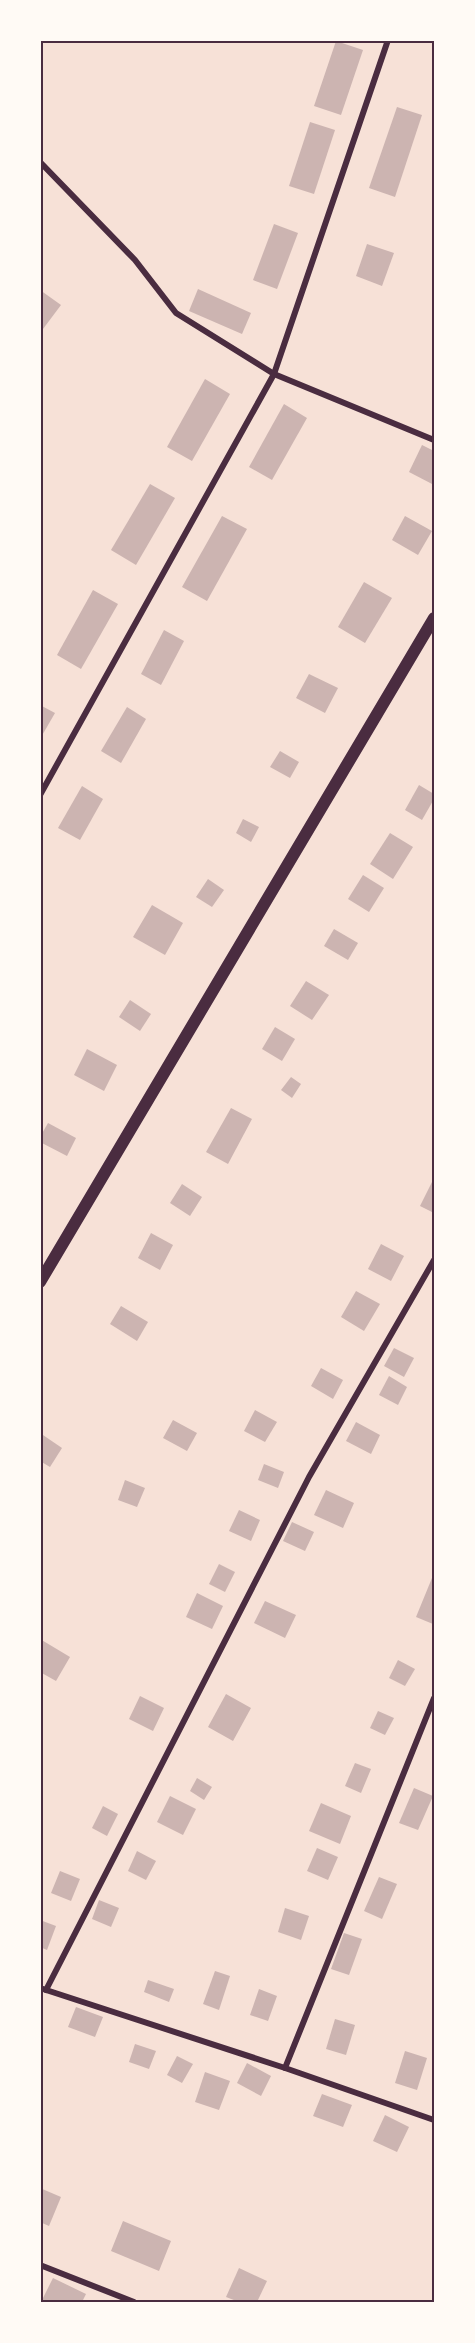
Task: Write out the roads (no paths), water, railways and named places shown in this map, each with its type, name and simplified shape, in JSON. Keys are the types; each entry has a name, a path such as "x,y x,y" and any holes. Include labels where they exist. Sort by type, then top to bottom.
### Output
{"main road":[{"path":"40,1282 435,618"}],"street":[{"path":"40,795 274,374 388,40"},
{"path":"40,162 135,260 176,313 274,374 435,440"},
{"path":"435,1260 309,1477 43,1989 435,2120"},
{"path":"285,2068 435,1698"},
{"path":"40,2265 134,2302"}]}
